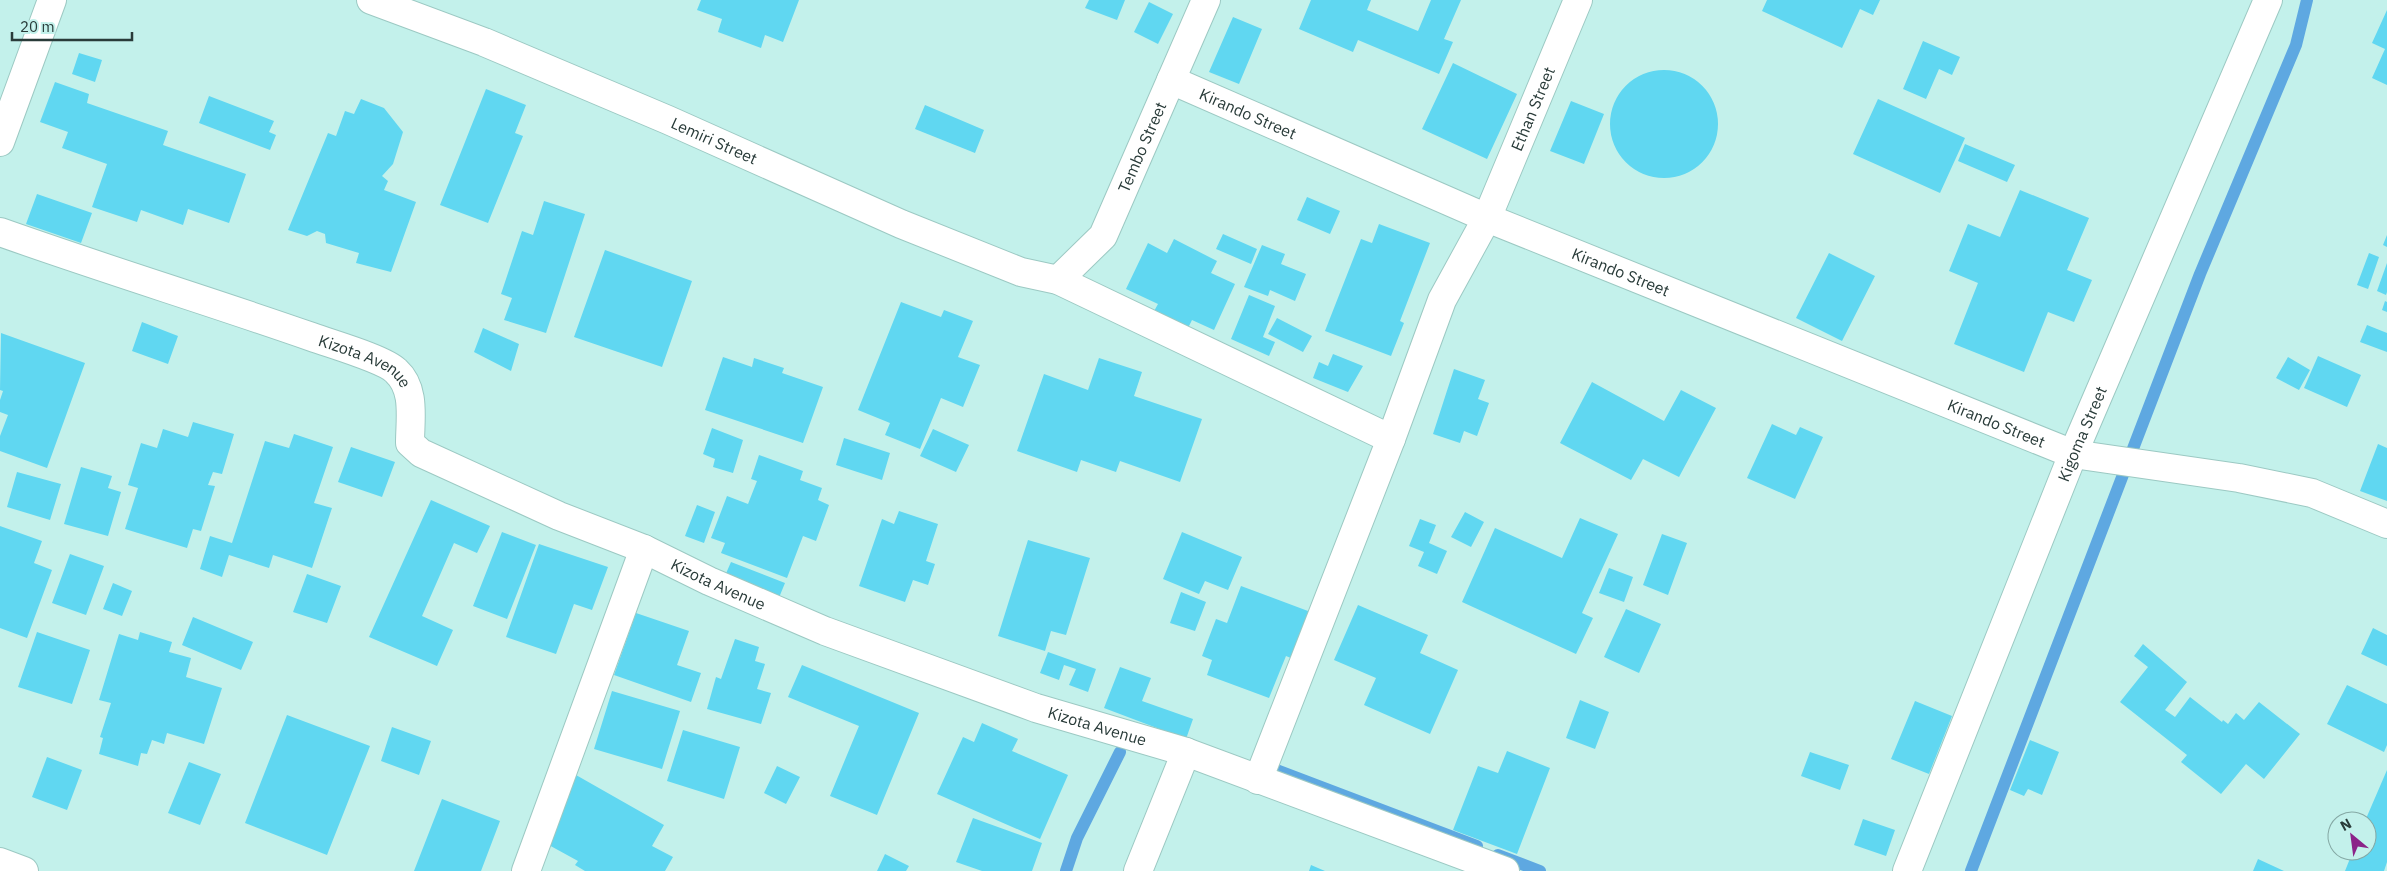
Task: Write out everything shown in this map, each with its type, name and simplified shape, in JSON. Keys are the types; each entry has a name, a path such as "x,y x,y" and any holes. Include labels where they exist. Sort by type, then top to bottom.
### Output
{"street":[{"path":"0,142 52,0"},
{"name":"Lemiri Street","path":"371,0 484,42 668,120 901,224 1021,272 1058,280 1391,439"},
{"name":"Tembo Street","path":"1058,280 1103,236 1206,0"},
{"name":"Ethan Street","path":"1258,780 1391,439 1442,300 1487,218 1578,0"},
{"name":"Kigoma Street","path":"1907,871 2073,454 2268,0"},
{"name":"Kirando Street","path":"1171,80 1487,218 2073,454 2239,478 2312,493 2387,524"},
{"name":"Kizota Avenue","path":"0,232 367,356 396,370 408,387 410,443 420,453 559,516 644,549 709,581 825,631 1036,708 1186,752 1505,871"},
{"path":"526,871 644,549"},
{"path":"1138,871 1186,752"},
{"path":"0,862 24,871"}],"building":[{"path":"701,0 799,0 783,42 765,35 761,48 718,32 722,19 697,10"},
{"path":"1089,0 1125,0 1117,20 1085,8"},
{"path":"1311,0 1371,0 1367,10 1418,31 1431,0 1461,0 1444,39 1453,42 1439,74 1358,40 1353,52 1299,29"},
{"path":"1767,0 1880,0 1873,15 1860,9 1842,48 1762,11"},
{"path":"1149,2 1173,14 1158,44 1134,32"},
{"path":"2387,10 2387,85 2372,78 2385,49 2372,43"},
{"path":"1233,17 1262,29 1239,84 1209,72"},
{"path":"1923,41 1960,57 1952,75 1939,69 1926,99 1903,89"},
{"path":"79,53 102,60 95,82 72,74"},
{"path":"1453,63 1517,94 1487,159 1422,129"},
{"path":"1664,70 1685,74 1702,86 1714,103 1718,124 1714,145 1702,162 1685,174 1664,178 1643,174 1626,162 1614,145 1610,124 1614,103 1626,86 1643,74"},
{"path":"55,82 89,94 87,103 168,131 163,145 246,174 229,223 188,209 183,225 141,210 137,222 92,207 107,164 62,148 68,132 40,122"},
{"path":"486,89 526,105 515,133 523,136 488,223 440,205"},
{"path":"209,96 274,121 269,132 276,135 270,150 199,123"},
{"path":"361,99 384,108 403,132 393,164 382,176 388,181 384,190 416,202 391,272 356,263 359,253 326,243 325,234 317,231 307,236 288,230 328,133 336,136 345,111 354,114"},
{"path":"1878,99 1965,138 1940,193 1853,154"},
{"path":"1571,101 1604,114 1584,164 1550,151"},
{"path":"925,105 984,130 975,153 915,129"},
{"path":"1965,144 2015,165 2007,182 1958,161"},
{"path":"2020,190 2089,218 2067,270 2092,280 2074,322 2048,312 2024,372 1954,344 1978,283 1949,271 1968,224 2000,237"},
{"path":"37,194 92,213 81,243 26,224"},
{"path":"1307,197 1340,211 1330,234 1297,220"},
{"path":"544,201 585,214 546,333 504,320 512,298 501,294 522,231 533,235"},
{"path":"1379,224 1430,243 1400,321 1404,323 1391,356 1325,331 1361,239 1372,243"},
{"path":"1223,234 1257,249 1251,264 1216,249"},
{"path":"2387,235 2387,247 2383,245"},
{"path":"1174,239 1217,261 1211,273 1235,284 1214,330 1192,320 1187,330 1153,313 1158,304 1126,289 1148,243 1167,253"},
{"path":"1262,245 1285,254 1281,264 1306,274 1295,301 1270,290 1268,296 1244,287"},
{"path":"605,250 692,281 662,367 574,337"},
{"path":"1829,253 1875,276 1842,341 1796,318"},
{"path":"2369,253 2379,257 2368,289 2357,285"},
{"path":"2387,263 2387,292 2386,295 2377,291"},
{"path":"1249,295 1275,306 1263,337 1275,342 1269,356 1231,339"},
{"path":"2385,301 2387,302 2387,312 2382,310"},
{"path":"901,302 941,317 944,310 973,321 958,357 980,365 963,407 941,398 920,449 885,435 890,423 858,410"},
{"path":"1277,318 1312,336 1303,352 1268,334"},
{"path":"142,322 178,336 168,364 132,351"},
{"path":"2367,325 2387,333 2387,352 2360,342"},
{"path":"483,328 519,344 511,371 474,352"},
{"path":"1,333 85,363 47,468 0,451 0,436 8,415 0,412 0,400 3,391 0,390"},
{"path":"1333,354 1363,366 1348,392 1313,378 1319,362 1328,366"},
{"path":"2318,356 2361,375 2347,407 2304,388"},
{"path":"723,357 752,367 754,358 784,368 782,373 823,387 803,443 705,410"},
{"path":"2288,357 2310,370 2299,390 2276,378"},
{"path":"1099,358 1142,372 1134,396 1202,419 1180,482 1120,461 1116,472 1081,460 1077,472 1017,451 1044,374 1088,390"},
{"path":"1454,369 1485,380 1478,399 1489,403 1477,436 1464,431 1460,443 1433,434"},
{"path":"1592,382 1664,421 1681,390 1716,408 1679,477 1643,459 1631,480 1560,443"},
{"path":"193,422 234,434 222,474 213,472 208,485 215,486 201,531 193,529 187,548 125,529 138,488 128,485 141,443 157,448 163,429 188,437"},
{"path":"1772,424 1796,435 1800,427 1823,437 1795,499 1747,478"},
{"path":"712,428 743,440 733,473 713,467 715,459 703,454"},
{"path":"933,429 969,445 956,472 920,456"},
{"path":"294,434 333,447 314,503 332,508 312,568 273,555 269,568 229,555 222,577 200,569 210,536 232,543 265,441 289,448"},
{"path":"844,438 890,453 882,480 836,465"},
{"path":"2378,444 2387,448 2387,501 2360,491"},
{"path":"351,447 395,462 382,497 338,482"},
{"path":"759,455 803,471 800,480 822,488 818,500 829,505 816,541 803,536 787,578 721,553 725,543 711,538 727,496 748,504 757,481 751,479"},
{"path":"81,467 112,476 108,488 121,492 108,536 64,524"},
{"path":"17,472 61,484 50,520 7,507"},
{"path":"431,500 490,526 477,553 454,543 422,616 453,630 437,666 369,637"},
{"path":"697,505 715,512 704,543 685,536"},
{"path":"899,511 938,524 926,561 935,564 928,585 913,580 905,602 859,586 882,519 894,524"},
{"path":"1465,512 1484,522 1471,547 1451,537"},
{"path":"1580,518 1618,534 1582,613 1593,618 1576,654 1462,602 1495,528 1562,558"},
{"path":"1420,519 1436,525 1429,543 1447,551 1437,574 1418,566 1424,552 1409,546"},
{"path":"0,526 42,541 34,563 52,570 27,638 0,628"},
{"path":"502,532 536,545 507,619 473,606"},
{"path":"1182,532 1242,557 1228,590 1205,581 1199,594 1163,579"},
{"path":"1662,534 1687,543 1668,595 1643,585"},
{"path":"1028,540 1090,558 1066,635 1051,631 1045,651 998,636"},
{"path":"539,544 608,567 592,610 574,604 556,654 506,637"},
{"path":"70,554 104,566 86,615 52,603"},
{"path":"731,562 785,583 778,600 724,578"},
{"path":"1609,568 1633,577 1624,602 1599,593"},
{"path":"307,574 341,586 327,623 293,612"},
{"path":"113,583 132,591 122,616 103,609"},
{"path":"1241,586 1316,614 1298,661 1286,656 1269,698 1207,675 1212,660 1202,656 1216,619 1227,623"},
{"path":"1181,592 1206,602 1195,631 1170,623"},
{"path":"1358,605 1428,635 1420,653 1458,670 1430,734 1364,705 1376,678 1334,660"},
{"path":"1626,609 1661,624 1639,673 1604,657"},
{"path":"636,613 689,631 677,665 701,673 691,702 614,675"},
{"path":"193,617 253,642 241,670 182,645"},
{"path":"2373,628 2387,635 2387,666 2361,654"},
{"path":"37,632 90,650 72,704 18,687"},
{"path":"140,632 172,642 169,652 191,658 186,677 222,688 204,744 167,733 164,744 152,740 147,754 141,753 138,766 99,754 103,738 100,737 111,703 99,700 119,634 138,640"},
{"path":"735,639 759,647 755,661 765,664 757,689 771,693 761,724 707,709 716,677 721,679"},
{"path":"2143,644 2187,682 2165,710 2175,717 2190,697 2222,722 2223,720 2228,724 2236,713 2244,720 2259,702 2300,734 2264,779 2246,764 2221,794 2181,762 2187,755 2120,702 2148,667 2134,656"},
{"path":"1048,652 1096,669 1088,692 1069,685 1076,669 1064,665 1059,680 1040,673"},
{"path":"802,665 919,713 877,815 830,796 859,726 788,697"},
{"path":"1120,667 1151,678 1142,701 1193,719 1186,739 1104,708"},
{"path":"2347,685 2387,704 2387,745 2384,752 2327,724"},
{"path":"612,691 680,711 662,769 594,749"},
{"path":"1580,700 1609,712 1595,749 1566,738"},
{"path":"1915,701 1952,716 1929,774 1891,759"},
{"path":"287,715 370,746 327,855 245,823"},
{"path":"982,723 1018,739 1012,751 1068,775 1040,839 937,794 963,737 974,742"},
{"path":"392,727 431,741 419,775 381,761"},
{"path":"683,730 740,747 724,799 667,781"},
{"path":"2030,740 2059,752 2042,795 2028,789 2024,796 2010,790"},
{"path":"1507,751 1550,768 1517,854 1453,830 1478,766 1498,773"},
{"path":"1810,752 1849,765 1840,790 1801,776"},
{"path":"47,757 82,770 67,810 32,797"},
{"path":"189,762 221,774 200,825 168,813"},
{"path":"777,766 800,777 786,804 764,793"},
{"path":"2387,770 2387,862 2384,871 2345,871 2349,861 2377,861 2377,811 2369,811"},
{"path":"576,775 664,825 652,846 673,857 665,871 585,871 575,865 578,861 547,844 558,824 550,819"},
{"path":"442,799 500,821 481,871 414,871"},
{"path":"973,818 1042,843 1032,871 982,871 956,862"},
{"path":"1863,819 1895,830 1886,856 1854,845"},
{"path":"885,854 909,866 906,871 877,871"},
{"path":"2258,859 2284,871 2253,871"},
{"path":"1311,865 1325,871 1309,871"}],"waterway":[{"path":"1971,871 2200,274 2296,45 2307,0"},
{"path":"1066,871 1077,838 1120,752"},
{"path":"1264,771 1274,769 1477,846"},
{"path":"1498,855 1540,871"}]}
